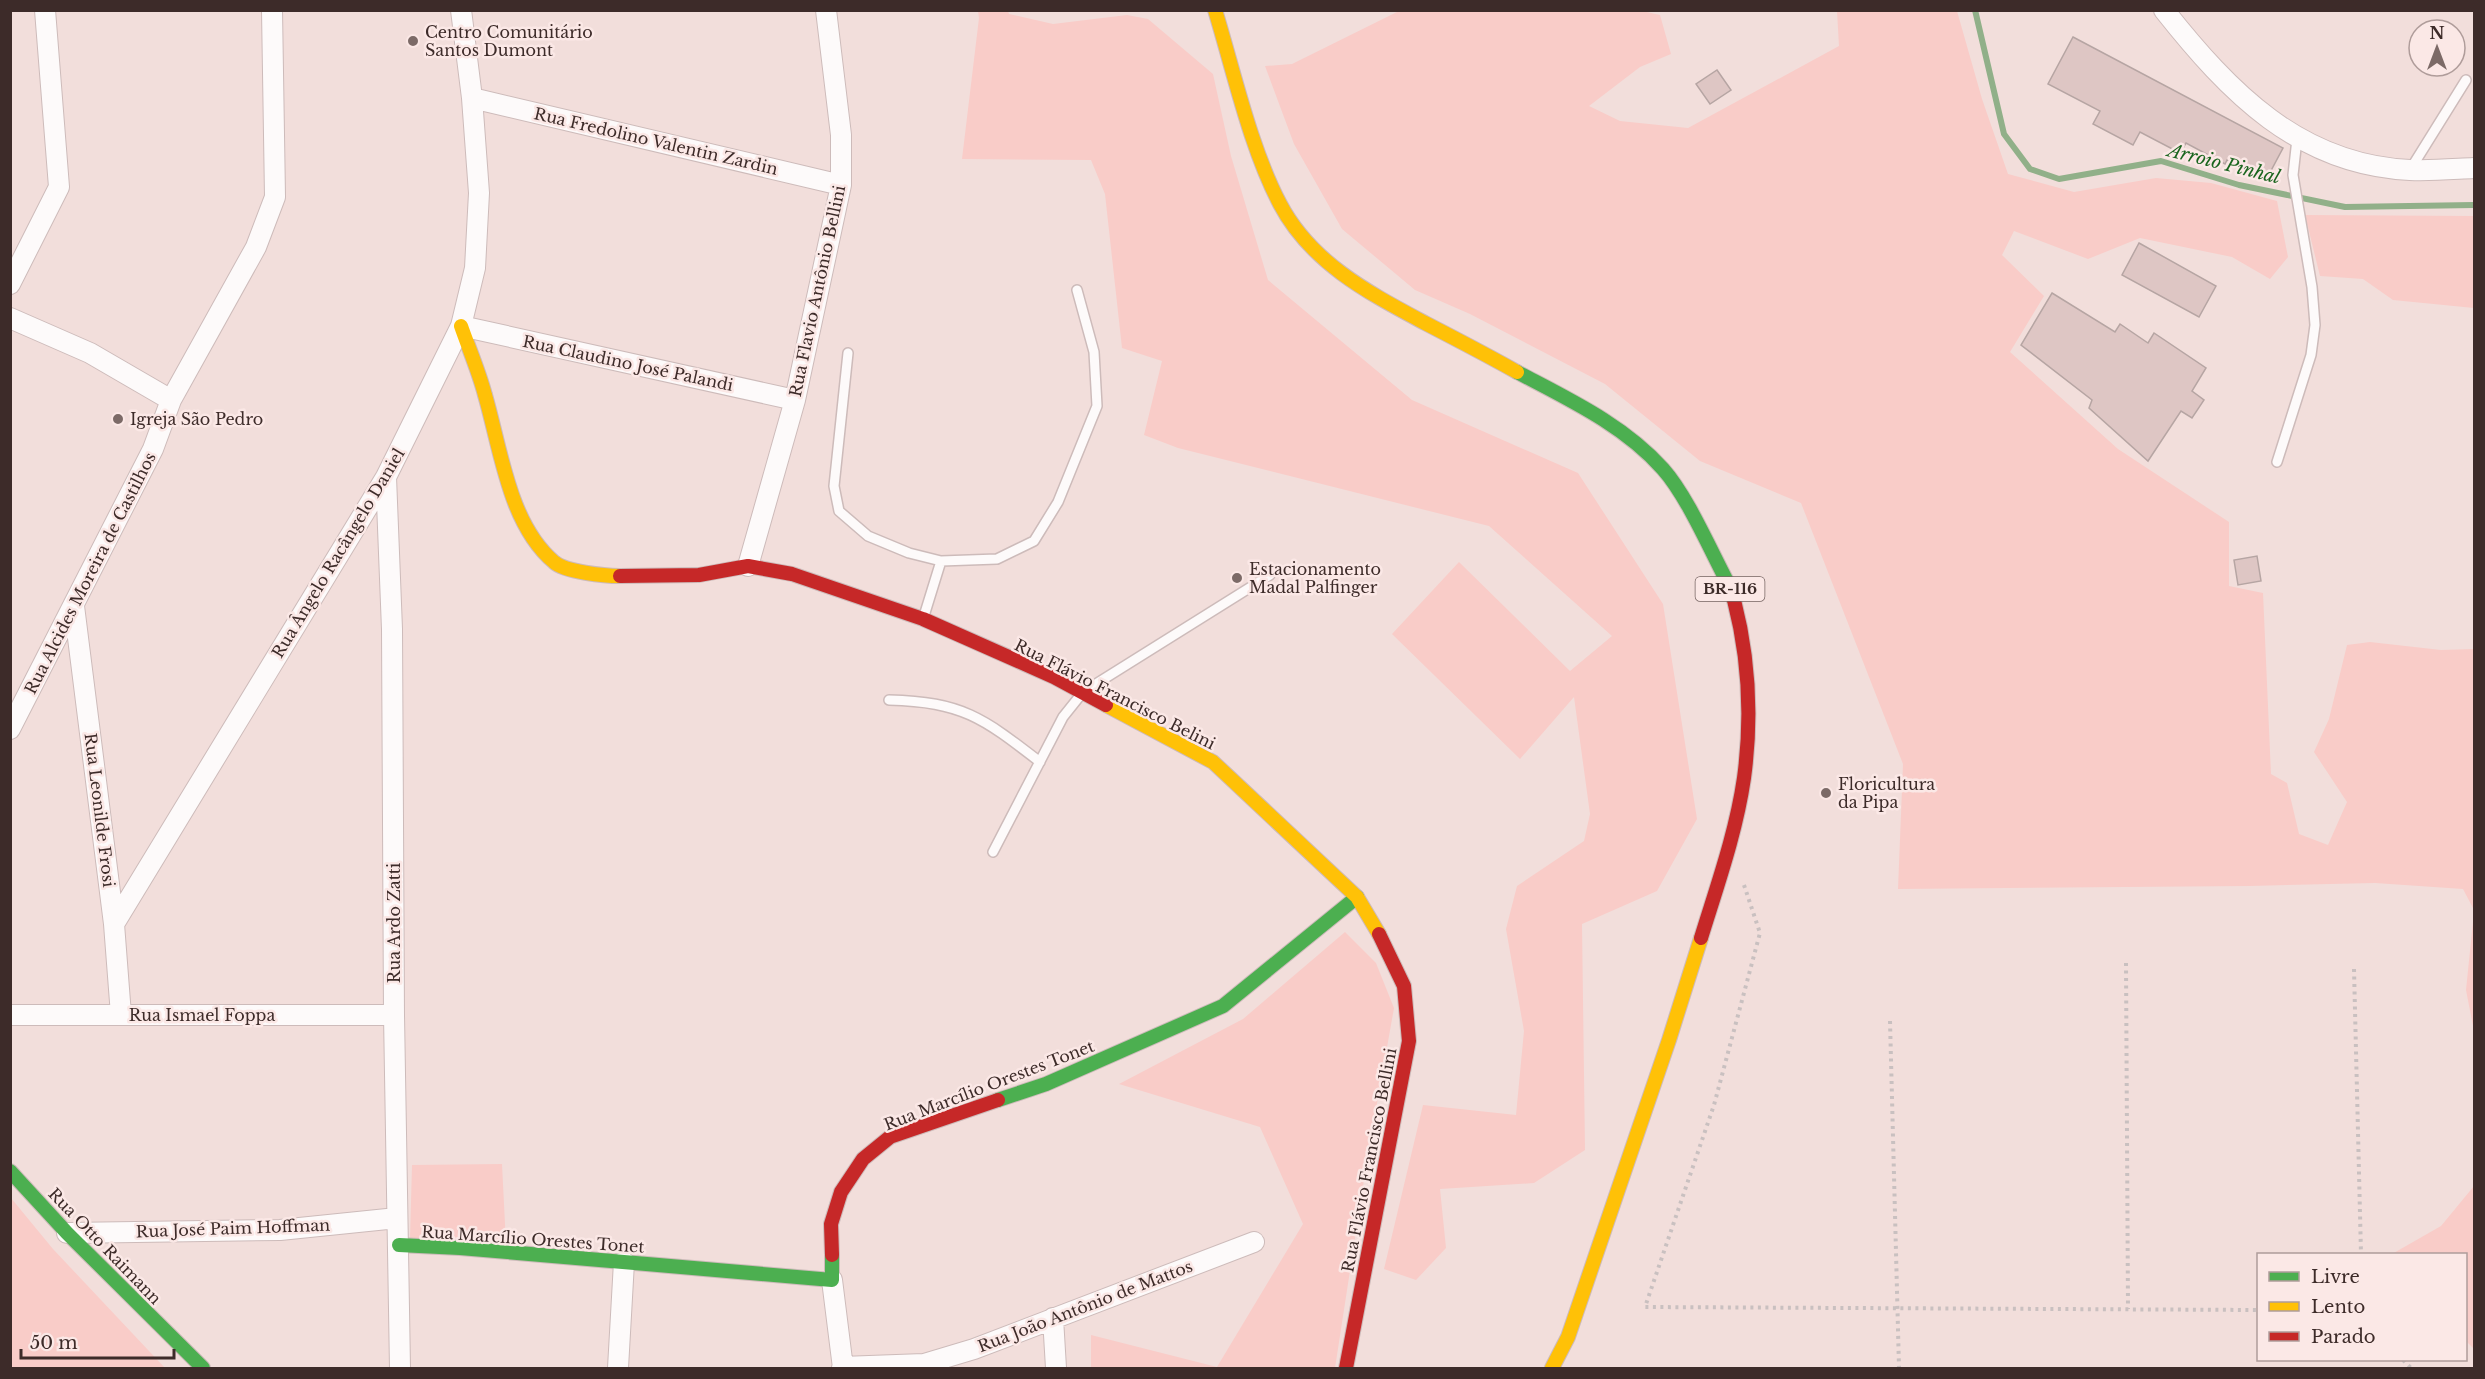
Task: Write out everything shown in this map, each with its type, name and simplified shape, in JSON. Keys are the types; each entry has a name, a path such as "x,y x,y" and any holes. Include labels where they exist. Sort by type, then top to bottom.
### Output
{"street":[{"path":"10,284 59,187 45,10"},
{"name":"Rua Alcides Moreira de Castilhos","path":"12,723 153,449 171,400 256,247 275,197 272,10"},
{"name":"Rua Ângelo Racângelo Daniel","path":"114,924 386,477 460,326 475,268 479,193 472,98 461,10"},
{"name":"Rua Flavio Antônio Bellini","path":"748,566 795,400 841,185 841,135 826,10"},
{"name":"BR-116","path":"1215,10 1257,149 1280,204 1301,235 1335,268 1363,290 1556,392 1632,438 1664,470 1682,497 1731,589 1740,624 1747,678 1748,731 1744,779 1730,843 1670,1040 1568,1337 1552,1368"},
{"path":"2164,10 2219,75 2260,114 2297,139 2340,158 2377,166 2410,170 2475,168"},
{"name":"Rua Fredolino Valentin Zardin","path":"472,98 841,185"},
{"path":"10,318 90,353 171,400"},
{"path":"460,326 485,394 503,464 525,529 555,564 598,576 699,575 748,566"},
{"name":"Rua Claudino José Palandi","path":"460,326 795,400"},
{"name":"Rua Ardo Zatti","path":"386,477 392,630 394,1015 400,1368"},
{"name":"Rua Flávio Francisco Belini","path":"748,566 792,574 922,619 1054,677 1213,762 1357,897"},
{"name":"Rua Leonilde Frosi","path":"74,606 114,924 121,1015"},
{"name":"Rua Marcílio Orestes Tonet","path":"399,1245 460,1248 832,1280 831,1224 841,1192 863,1159 890,1137 1046,1084 1223,1006 1357,897"},
{"name":"Rua Flávio Francisco Bellini","path":"1346,1368 1408,1041 1404,986 1381,938 1357,897"},
{"name":"Rua Ismael Foppa","path":"10,1016 394,1015"},
{"name":"Rua Otto Raimann","path":"10,1171 67,1233 203,1368"},
{"name":"Rua José Paim Hoffman","path":"67,1233 280,1230 398,1218"},
{"name":"Rua João Antônio de Mattos","path":"843,1368 924,1364 974,1349 1254,1242"},
{"path":"618,1368 624,1262"},
{"path":"832,1280 843,1368"},
{"path":"1053,1318 1056,1368"}],"lane":[{"path":"2410,170 2466,80"},
{"path":"2277,462 2311,355 2315,325 2312,287 2293,175 2297,139"},
{"path":"848,353 834,486 839,511 868,536 909,553 941,561 997,559 1034,541 1058,502 1097,406 1094,352 1077,290"},
{"path":"922,619 941,561"},
{"path":"993,852 1063,717 1083,692 1270,575"},
{"path":"889,700 925,701 964,710 994,726 1040,762"}],"path":[{"path":"1741,877 1760,933 1714,1105 1645,1307 2257,1310"},
{"path":"2126,963 2128,1309"},
{"path":"2354,969 2361,1253"},
{"path":"1890,1021 1899,1368"}],"shaded area":[{"path":"1638,10 1660,15 1671,54 1640,67 1589,106 1620,121 1688,128 1839,46 1837,11 1957,11 1982,99 2008,174 2074,192 2156,178 2211,183 2277,201 2288,257 2270,279 2232,257 2140,238 2088,259 2014,231 2002,255 2044,296 2010,352 2118,449 2229,522 2229,586 2263,593 2271,774 2287,783 2299,834 2328,845 2347,802 2314,752 2329,719 2347,645 2370,642 2441,650 2474,649 2474,910 2463,889 2375,883 1898,889 1903,764 1801,503 1700,461 1605,384 1470,314 1415,290 1342,229 1294,144 1265,66 1292,64 1399,11"},
{"path":"978,11 1008,11 1009,14 1053,24 1127,15 1148,19 1213,74 1231,156 1268,280 1412,400 1578,473 1663,604 1697,819 1657,891 1582,924 1585,1150 1534,1183 1440,1189 1446,1248 1416,1280 1384,1269 1423,1105 1516,1115 1524,1031 1506,929 1517,886 1584,841 1590,814 1574,697 1520,759 1392,634 1459,562 1570,671 1612,636 1489,526 1178,448 1144,435 1162,361 1122,348 1105,194 1091,160 962,159"},
{"path":"2305,215 2474,216 2474,308 2393,300 2363,279 2320,276"},
{"path":"2474,912 2474,1031 2466,990"},
{"path":"1345,932 1376,963 1394,1008 1368,1154 1335,1368 1091,1368 1091,1335 1217,1367 1303,1224 1260,1127 1119,1084 1243,1019"},
{"path":"502,1164 506,1244 410,1239 412,1165"},
{"path":"2474,1186 2474,1349 2467,1342 2467,1253 2394,1253 2441,1226"},
{"path":"11,1198 53,1249 165,1368 11,1368"}],"building":[{"path":"2073,37 2283,148 2266,180 2227,160 2225,164 2186,143 2180,153 2140,132 2133,145 2093,124 2100,111 2048,84"},
{"path":"1717,70 1731,90 1710,104 1696,84"},
{"path":"2139,243 2216,286 2199,317 2122,275"},
{"path":"2052,293 2115,332 2120,324 2148,343 2154,333 2206,368 2192,391 2204,400 2192,418 2181,411 2148,461 2089,408 2092,400 2021,345"},
{"path":"2257,556 2261,581 2238,585 2234,560"}],"waterway":[{"name":"Arroio Pinhal","path":"1975,10 2004,134 2030,169 2059,179 2161,161 2239,185 2345,207 2474,205"}],"traffic: fast":[{"path":"1517,372 1594,414 1648,453 1682,495 1731,589 1734,600"},
{"path":"998,1100 1046,1084 1223,1006 1357,897"},
{"path":"10,1171 67,1233 203,1368"},
{"path":"399,1245 460,1248 832,1280 832,1255"}],"traffic: slow":[{"path":"1215,10 1243,109 1269,182 1293,225 1308,243 1325,260 1363,288 1517,372"},
{"path":"461,326 483,386 509,485 526,528 539,546 559,565 586,573 620,576"},
{"path":"1106,705 1213,762 1357,897 1379,934"},
{"path":"1552,1368 1568,1337 1669,1040 1701,938"}],"traffic: jam":[{"path":"620,576 699,575 748,566 792,574 923,619 1054,677 1106,705"},
{"path":"1701,938 1726,859 1744,778 1748,733 1748,689 1743,644 1734,600"},
{"path":"1346,1368 1409,1041 1404,986 1379,934"},
{"path":"832,1255 831,1224 841,1192 863,1159 890,1137 998,1100"}],"place":[{"name":"Centro Comunitário Santos Dumont","path":"413,41"},
{"name":"Igreja São Pedro","path":"118,419"},
{"name":"Estacionamento Madal Palfinger","path":"1237,578"},
{"name":"Floricultura da Pipa","path":"1826,793"}]}
